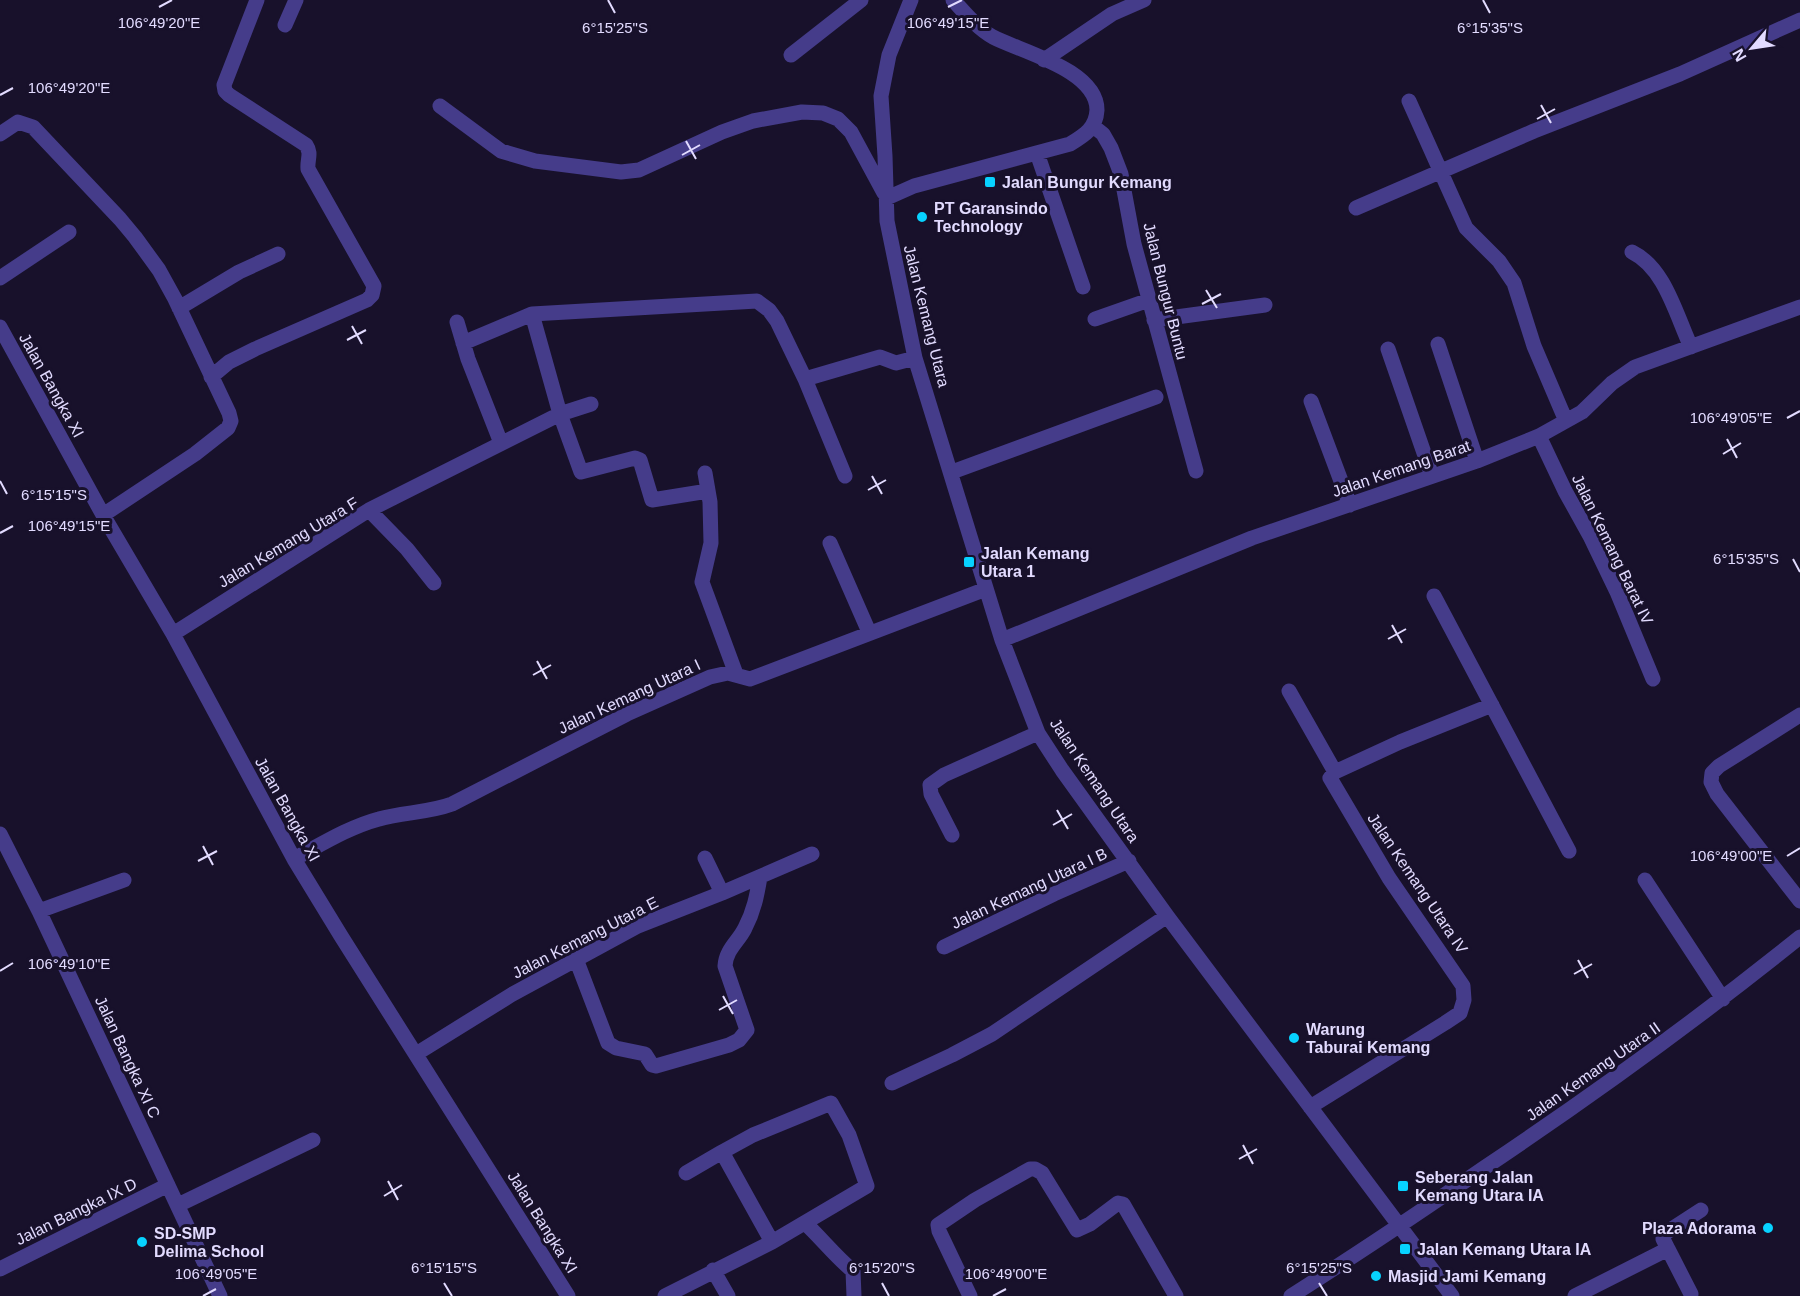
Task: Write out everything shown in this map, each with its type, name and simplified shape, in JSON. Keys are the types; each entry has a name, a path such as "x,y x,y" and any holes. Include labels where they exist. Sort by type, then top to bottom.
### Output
{"street":[{"path":"211,376 229,362 255,349 367,300 372,295 374,286 308,169 307,163 310,155 306,145 225,91 224,85 257,0"},
{"path":"285,25 296,0"},
{"path":"791,55 861,0"},
{"name":"Jalan Kemang Utara","path":"911,0 890,55 881,96 889,235 915,358 1002,640 1038,733 1167,916 1452,1296"},
{"path":"440,106 501,151 535,161 621,172 639,170 722,132 753,121 802,112 823,113 838,119 851,132 887,198 914,186 1070,144 1088,133 1096,118 1097,104 1084,82 1064,68 986,32 953,0"},
{"path":"1044,60 1112,14 1144,0"},
{"path":"1356,208 1534,131 1680,74 1800,20"},
{"path":"1409,101 1466,228 1499,261 1514,283 1534,346 1566,421"},
{"path":"0,133 18,122 33,127 135,237 159,270 229,413 231,422 228,428 195,454 103,515"},
{"name":"Jalan Bungur Buntu","path":"1093,126 1103,134 1121,174 1134,244 1196,471"},
{"path":"1037,153 1083,287"},
{"path":"0,278 69,232"},
{"path":"1632,252 1643,258 1657,273 1690,347"},
{"path":"179,308 239,272 278,254"},
{"path":"1095,319 1149,300"},
{"path":"463,343 532,314 757,301 769,310 777,321 805,380 845,476"},
{"path":"1154,320 1265,305"},
{"name":"Jalan Kemang Barat","path":"1002,640 1212,553 1477,461 1539,436 1582,412 1612,383 1635,367 1800,307"},
{"path":"532,314 560,414 581,472 638,458 652,500 708,491"},
{"path":"457,322 501,443"},
{"name":"Jalan Bangka XI","path":"0,327 103,515 173,634 294,859 568,1296"},
{"path":"1438,344 1477,461"},
{"path":"1388,349 1432,476"},
{"path":"805,380 880,357 896,363 915,358"},
{"path":"952,472 1156,397"},
{"path":"1311,401 1350,505"},
{"path":"369,510 560,414 591,404"},
{"name":"Jalan Kemang Barat IV","path":"1539,436 1564,491 1590,536 1653,679"},
{"path":"705,474 710,502 711,543 702,582 736,674"},
{"name":"Jalan Kemang Utara F","path":"173,634 369,510 407,549 435,584"},
{"path":"830,543 869,632"},
{"name":"Jalan Kemang Utara I","path":"294,859 368,822 399,814 438,809 452,804 627,714 710,677 729,673 750,679 986,589"},
{"path":"1434,596 1569,851"},
{"path":"1289,691 1335,772 1400,742 1491,705"},
{"path":"1800,715 1719,766 1712,773 1711,782 1717,794 1800,901"},
{"path":"952,835 931,794 930,785 944,775 1038,733"},
{"name":"Jalan Kemang Utara IV","path":"1310,1107 1460,1013 1464,1000 1463,986 1453,968 1389,878 1331,783 1330,778 1335,772"},
{"name":"Jalan Bangka XI C","path":"0,834 39,911 220,1296"},
{"name":"Jalan Kemang Utara E","path":"416,1054 511,995 638,926 812,854"},
{"path":"705,858 722,893"},
{"name":"Jalan Kemang Utara I B","path":"944,947 1129,861"},
{"path":"576,959 608,1042 616,1048 645,1054 652,1065 656,1066 729,1045 739,1040 747,1030 728,974 727,953 744,931 754,908 760,877"},
{"path":"39,911 124,880"},
{"path":"1645,880 1723,999"},
{"path":"892,1083 992,1034 1167,916"},
{"name":"Jalan Kemang Utara II","path":"1291,1296 1400,1226 1580,1104 1723,999 1800,937"},
{"path":"666,1296 713,1270 772,1242 867,1186 849,1135 834,1105 828,1103 776,1125 686,1173"},
{"path":"178,1205 313,1140"},
{"path":"722,1152 772,1242"},
{"path":"970,1296 938,1225 1013,1177 1030,1169 1042,1173 1077,1230 1090,1224 1118,1203 1123,1204 1176,1296"},
{"name":"Jalan Bangka IX D","path":"0,1269 168,1185"},
{"path":"1691,1294 1663,1239 1664,1234 1701,1210"},
{"path":"805,1223 822,1239 831,1253 853,1271 854,1296"},
{"path":"1575,1296 1668,1249"},
{"path":"713,1270 728,1296"}],"place":[{"name":"Jalan Bungur Kemang","path":"990,182"},
{"name":"PT Garansindo Technology","path":"922,217"},
{"name":"Jalan Kemang Utara 1","path":"969,562"},
{"name":"Warung Taburai Kemang","path":"1294,1038"},
{"name":"Seberang Jalan Kemang Utara IA","path":"1403,1186"},
{"name":"Plaza Adorama","path":"1768,1228"},
{"name":"SD-SMP Delima School","path":"142,1242"},
{"name":"Jalan Kemang Utara IA","path":"1405,1249"},
{"name":"Masjid Jami Kemang","path":"1376,1276"}]}
